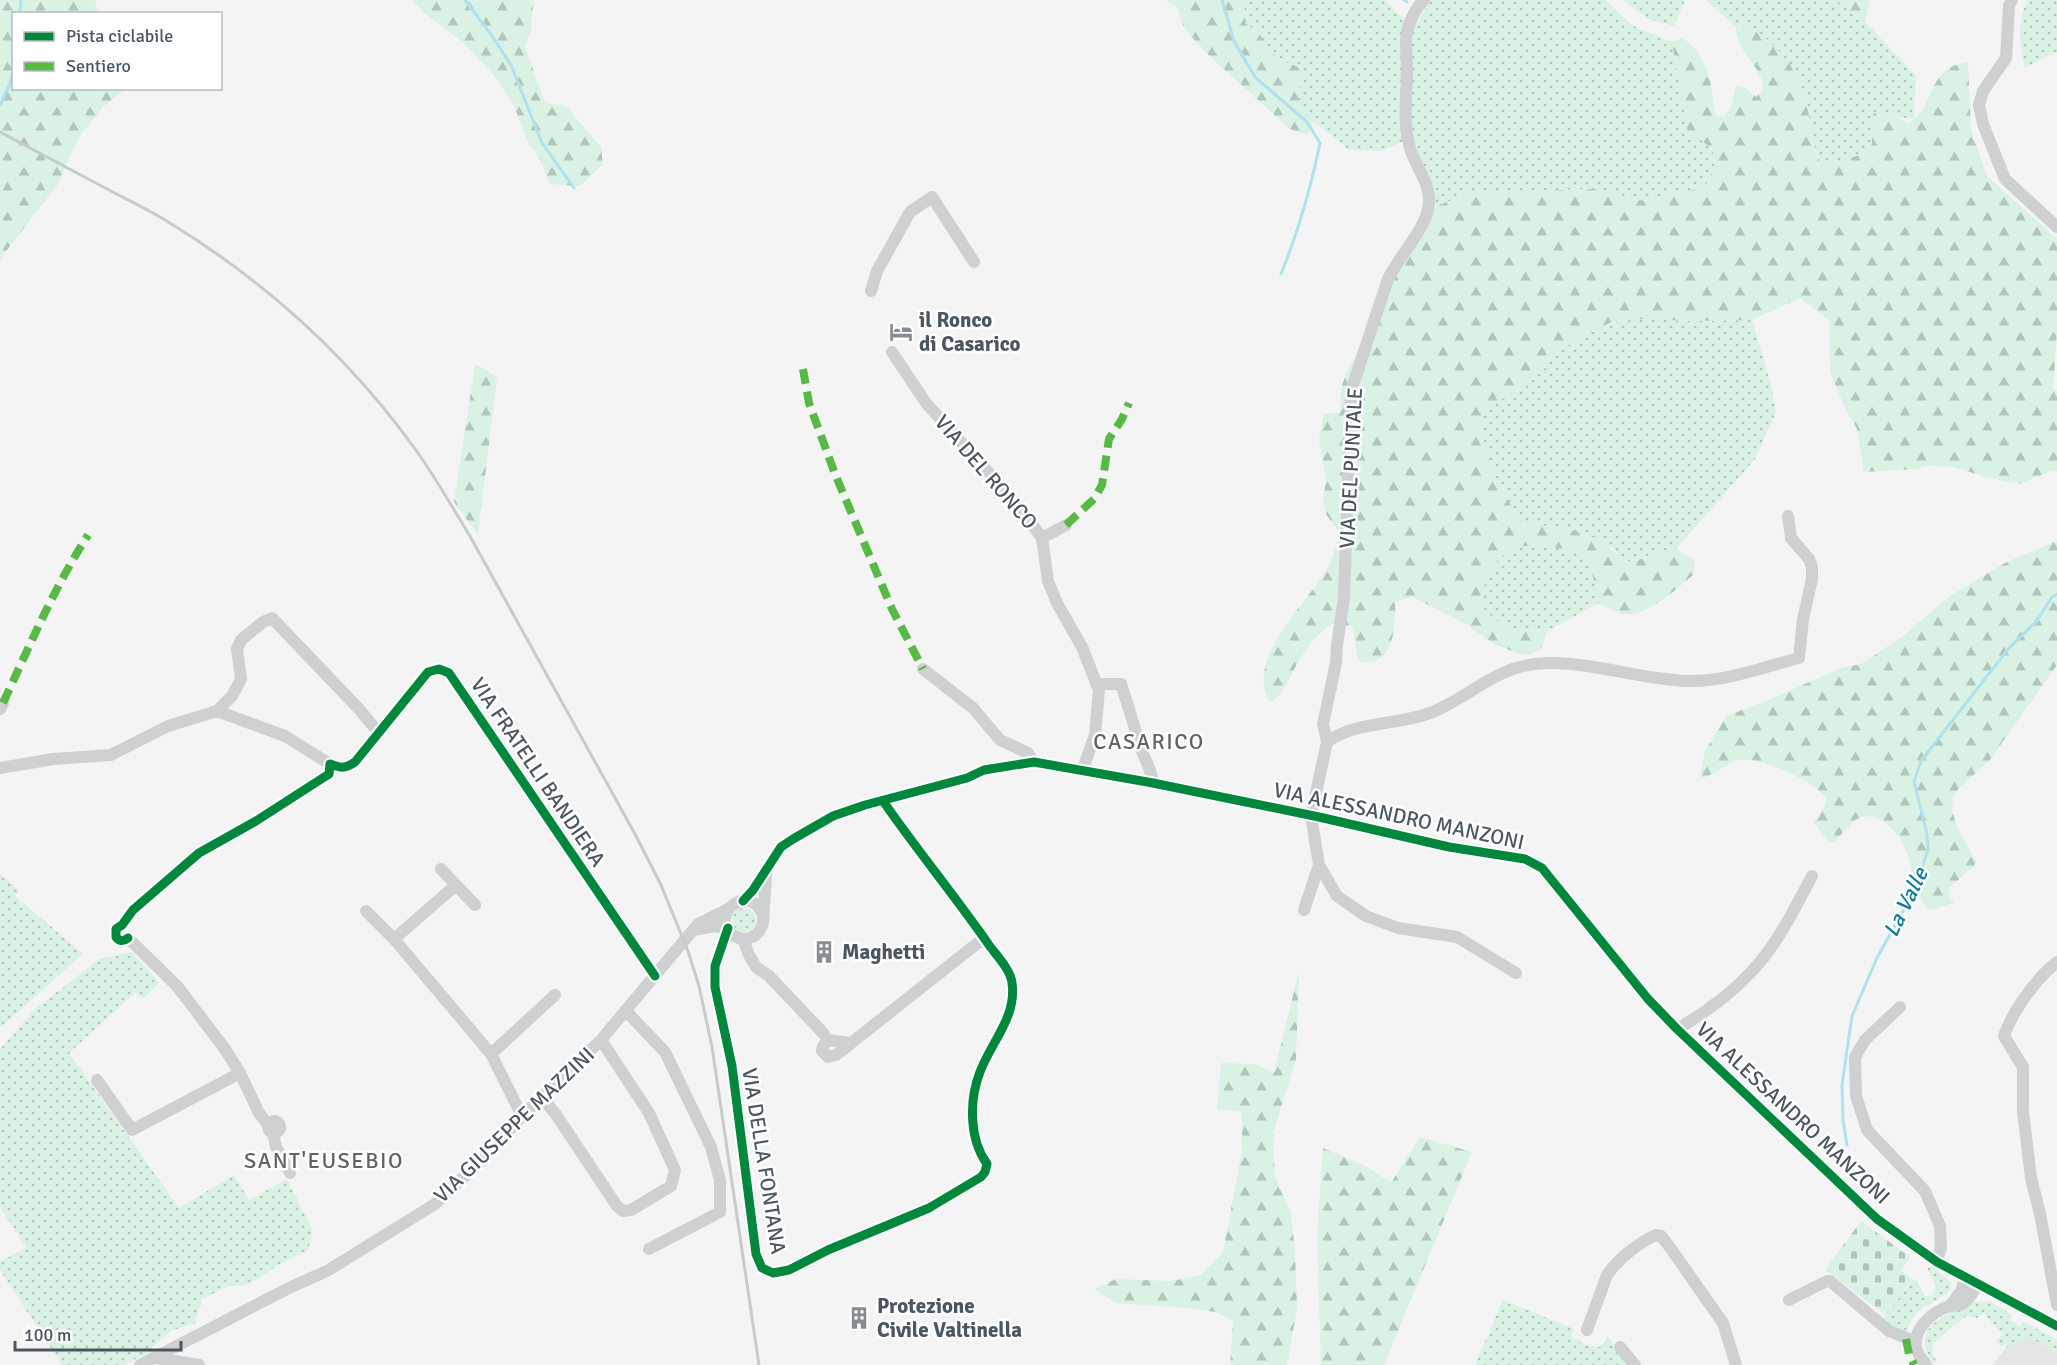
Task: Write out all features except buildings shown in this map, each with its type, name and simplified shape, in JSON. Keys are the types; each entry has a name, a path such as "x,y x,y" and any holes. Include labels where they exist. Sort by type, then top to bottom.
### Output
{"street":[{"name":"VIA DEL PUNTALE","path":"1311,816 1327,742 1323,724 1336,663 1344,598 1351,391 1388,279 1394,265 1418,233 1429,206 1426,187 1411,151 1406,127 1408,28 1418,6 1424,0"},
{"path":"2013,0 2009,6 2006,58 1983,92 1979,105 1983,124 2005,179 2057,227"},
{"path":"871,291 877,271 910,212 932,197 974,262"},
{"name":"VIA DEL RONCO","path":"892,352 926,403 1018,505 1042,538 1048,581 1057,603 1082,647 1099,690 1095,735 1082,771"},
{"path":"1327,742 1346,730 1382,725 1426,714 1456,702 1489,680 1516,668 1556,663 1593,667 1645,678 1708,681 1799,658 1812,567 1809,559 1791,538 1788,516"},
{"path":"1042,538 1066,525"},
{"path":"0,768 53,759 111,755 168,726 217,711 232,696 241,679 237,649 241,640 262,622 272,618 378,732"},
{"name":"VIA FRATELLI BANDIERA","path":"330,769 348,767 355,762 428,672 439,669 449,673 655,976"},
{"path":"923,669 973,708 1000,740 1028,753 1034,762"},
{"path":"1096,684 1121,684 1141,749 1151,770 1153,783"},
{"path":"217,711 285,736 330,769 256,821 199,854 175,872 133,910 123,925 116,929 116,937 122,941 128,938 177,986 225,1049 240,1073 259,1113 271,1129 276,1147 290,1173"},
{"name":"VIA ALESSANDRO MANZONI","path":"694,930 703,920 743,901 767,870 777,852 793,839 833,816 865,805 967,778 984,770 1034,762 1153,783 1449,847 1525,859 1542,868 1648,999 1677,1029 1877,1218 1936,1262 2056,1322"},
{"name":"VIA DELLA FONTANA","path":"728,929 715,968 716,996 732,1066 756,1254 762,1268 773,1273 789,1270 828,1250 929,1208 981,1177 987,1164 980,1154 972,1126 974,1103 979,1073 1006,1022 1013,998 1012,980 984,938 883,801"},
{"path":"1311,816 1319,865 1337,896 1366,916 1398,928 1457,937 1516,973"},
{"path":"1304,910 1319,865"},
{"path":"441,869 475,905"},
{"path":"767,870 764,923 756,935 756,950 769,976"},
{"name":"VIA ALESSANDRO MANZONI","path":"1677,1029 1709,1010 1754,969 1791,915 1812,876"},
{"path":"393,939 456,885"},
{"path":"743,901 757,905 763,915"},
{"path":"728,929 726,919 730,908"},
{"path":"366,911 393,939 491,1054 522,1116"},
{"path":"694,930 714,926 728,929 741,938 756,967 769,976 824,1034"},
{"name":"VIA GIUSEPPE MAZZINI","path":"140,1365 255,1305 327,1271 435,1204 601,1040 683,940 694,930"},
{"path":"716,972 730,949 741,938 756,935"},
{"path":"851,1043 984,938"},
{"path":"2057,962 2047,969 2008,1026 2004,1036 2023,1067 2023,1111 2031,1178 2057,1305"},
{"path":"491,1054 555,995"},
{"path":"1900,1007 1864,1040 1855,1057 1856,1096 1867,1130 1925,1191 1940,1226 1941,1247 1936,1262"},
{"path":"626,1011 665,1052 711,1147 720,1180 720,1212 649,1249"},
{"path":"543,1098 617,1206 623,1211 631,1209 671,1186 675,1170 649,1113 601,1040"},
{"path":"97,1080 132,1130 240,1073"},
{"path":"1587,1330 1607,1275 1612,1268 1618,1261 1656,1235 1661,1236 1723,1323 1736,1365"},
{"path":"1926,1365 1918,1353 1916,1342 1920,1330 1926,1320 1950,1306 1961,1291 1966,1277"},
{"path":"1789,1300 1830,1281 1888,1331 1916,1342"},
{"path":"1950,1306 1964,1303 1979,1284"},
{"path":"1620,1347 1635,1365"},
{"path":"156,1358 199,1365"}],"shaded area":[{"path":"2027,1337 2034,1338 2057,1354 2057,1365 1992,1365 2007,1347"}],"green space":[{"path":"0,0 95,0 98,12 12,12 12,90 124,90 103,107 82,133 59,183 0,259"},
{"path":"412,0 534,0 532,28 525,46 545,103 566,106 601,147 603,164 580,186 550,184 537,153 531,148 514,106 497,79 463,42 424,13"},
{"path":"1166,0 1244,0 1245,23 1259,33 1272,53 1285,62 1301,68 1298,105 1313,121 1308,135 1290,129 1205,52 1184,28 1177,7"},
{"path":"1244,0 1386,0 1413,29 1431,0 1606,0 1637,28 1672,42 1684,110 1714,154 1715,166 1705,187 1641,201 1599,189 1474,192 1436,206 1413,137 1381,151 1349,150 1313,121 1298,105 1300,68 1272,53 1259,33 1245,23"},
{"path":"1622,0 1685,0 1674,26 1648,19"},
{"path":"1706,0 1836,0 1865,22 1916,75 1914,119 1898,117 1882,111 1873,124 1870,152 1836,162 1822,163 1814,143 1804,93 1792,70 1775,52 1742,26 1736,27"},
{"path":"1836,0 1870,0 1865,22"},
{"path":"2028,0 2057,0 2057,53 2025,68 2020,25"},
{"path":"1742,26 1755,31 1777,48 1794,71 1805,97 1813,145 1822,163 1836,162 1870,152 1873,114 1882,111 1909,123 1924,107 1938,79 1954,66 1968,62 1971,130 1987,176 2057,239 2057,331 2053,388 2057,392 2057,471 2051,471 2019,484 1954,467 1928,466 1916,469 1864,472 1857,429 1844,406 1830,372 1829,320 1800,298 1752,320 1641,319 1611,322 1561,349 1526,386 1497,402 1481,416 1488,458 1505,495 1521,520 1526,523 1580,532 1603,543 1625,562 1645,558 1660,551 1676,549 1694,560 1694,574 1658,603 1642,612 1630,615 1616,612 1599,603 1591,568 1584,554 1544,546 1518,547 1507,552 1497,561 1484,586 1481,606 1497,621 1510,628 1547,631 1542,648 1529,655 1519,654 1494,644 1464,623 1412,597 1395,602 1393,633 1386,652 1380,659 1371,662 1359,661 1352,626 1332,624 1312,642 1279,696 1270,702 1264,686 1265,669 1271,651 1281,632 1327,569 1340,534 1326,514 1323,500 1326,481 1319,440 1324,413 1340,413 1341,389 1346,373 1386,298 1412,240 1436,206 1474,192 1599,189 1641,201 1705,187 1715,161 1714,155 1706,144 1688,134 1672,42 1682,38 1691,45 1704,62 1708,72 1715,115 1722,117 1731,107 1736,86 1746,88 1756,97 1763,89 1759,74 1744,52 1737,36 1736,27"},
{"path":"1641,319 1752,320 1771,384 1776,412 1755,459 1676,549 1625,562 1613,548 1572,530 1526,523 1521,520 1505,495 1488,459 1481,416 1496,402 1526,386 1561,349 1611,322"},
{"path":"475,365 497,378 478,535 454,502"},
{"path":"2057,541 2057,665 1989,761 1959,788 1953,797 1952,810 1957,827 1976,861 1974,866 1949,888 1949,897 1954,903 1930,910 1924,904 1917,891 1902,841 1890,827 1876,818 1869,816 1857,819 1834,842 1828,842 1814,823 1825,805 1826,798 1811,785 1786,771 1759,762 1739,760 1706,777 1700,777 1705,751 1726,716 1841,668 1861,664 1903,636 1950,596 2005,563"},
{"path":"1533,545 1556,547 1584,554 1591,568 1599,603 1547,631 1512,629 1498,623 1481,606 1482,590 1488,575 1497,561 1509,550"},
{"path":"0,874 19,890 15,896 83,954 0,1028"},
{"path":"744,908 752,912 756,920 752,928 744,932 736,928 732,920 736,912"},
{"path":"132,952 159,983 143,999 136,992 69,1053 179,1208 234,1175 249,1200 287,1179 313,1231 308,1250 243,1286 229,1286 202,1299 195,1323 171,1331 152,1347 151,1352 123,1365 62,1365 0,1270 0,1262 26,1247 0,1207 0,1049 33,1011 99,959"},
{"path":"1299,971 1296,1059 1274,1131 1273,1153 1276,1179 1291,1213 1297,1309 1287,1365 1230,1365 1233,1321 1215,1312 1191,1308 1115,1303 1094,1289 1116,1279 1171,1281 1199,1276 1223,1252 1242,1151 1242,1112 1217,1109 1221,1063 1253,1064 1274,1072"},
{"path":"1420,1137 1472,1152 1384,1365 1321,1365 1317,1236 1323,1148 1368,1167 1391,1183"},
{"path":"1861,1221 1910,1257 1901,1270 1912,1279 1886,1315 1825,1270"},
{"path":"1929,1266 1950,1282 1951,1288 1916,1314 1912,1319 1907,1336 1882,1321 1913,1279 1925,1296 1932,1295 1936,1287 1927,1268"},
{"path":"1503,1300 1574,1329 1572,1337 1587,1345 1599,1347 1606,1341 1607,1335 1615,1349 1629,1365 1475,1365"},
{"path":"1972,1300 1990,1301 2012,1315 2010,1320 2020,1326 2023,1321 2057,1340 2057,1354 2030,1337 2007,1347 2004,1344 2001,1347 1996,1340 2002,1335 1984,1313 1977,1318 1966,1316 1933,1343 1932,1353 1937,1362 1933,1363 1926,1350 1925,1339 1928,1331 1942,1318"}],"waterway":[{"path":"20,12 21,0"},
{"path":"465,0 511,65 542,143 574,188"},
{"path":"1222,0 1234,41 1255,77 1307,122 1320,143 1304,210 1281,274"},
{"path":"0,105 12,76"},
{"name":"La Valle","path":"1847,1145 1843,1120 1842,1085 1852,1016 1877,958 1915,889 1928,850 1927,834 1914,782 1921,761 2009,648 2036,622 2052,597 2057,594"}],"railway":[{"path":"0,132 165,220 202,243 271,295 304,324 364,385 392,418 439,484 635,834 661,885 688,951 699,986 712,1047 759,1365"}],"marked path":[{"path":"803,369 809,403 835,474 892,609 923,669"},
{"path":"1066,525 1094,499 1102,485 1109,439 1129,403"},
{"path":"3,703 53,596 88,535"},
{"path":"1906,1339 1914,1365"}],"cycle path":[{"path":"128,938 118,939 116,929 122,925 133,910 199,853 256,821 329,774 330,764 343,767 355,762 428,672 439,669 449,673 655,976"},
{"path":"743,901 753,890 781,847 833,816 865,805 967,778 984,770 1034,762 1153,783 1319,817 1449,847 1525,859 1542,868 1648,999 1677,1029 1877,1219 1937,1262 2057,1326"},
{"path":"728,928 715,966 715,987 732,1066 756,1254 762,1268 773,1273 789,1270 828,1250 929,1208 981,1177 987,1164 981,1154 974,1131 974,1095 980,1072 1011,1007 1013,995 1011,978 1003,963 883,801"}],"place":[{"name":"il Ronco di Casarico","path":"901,332"},
{"name":"Maghetti","path":"824,952"},
{"name":"Protezione Civile Valtinella","path":"859,1318"}],"district":[{"name":"CASARICO","path":"1149,741"},
{"name":"SANT'EUSEBIO","path":"324,1160"}]}
